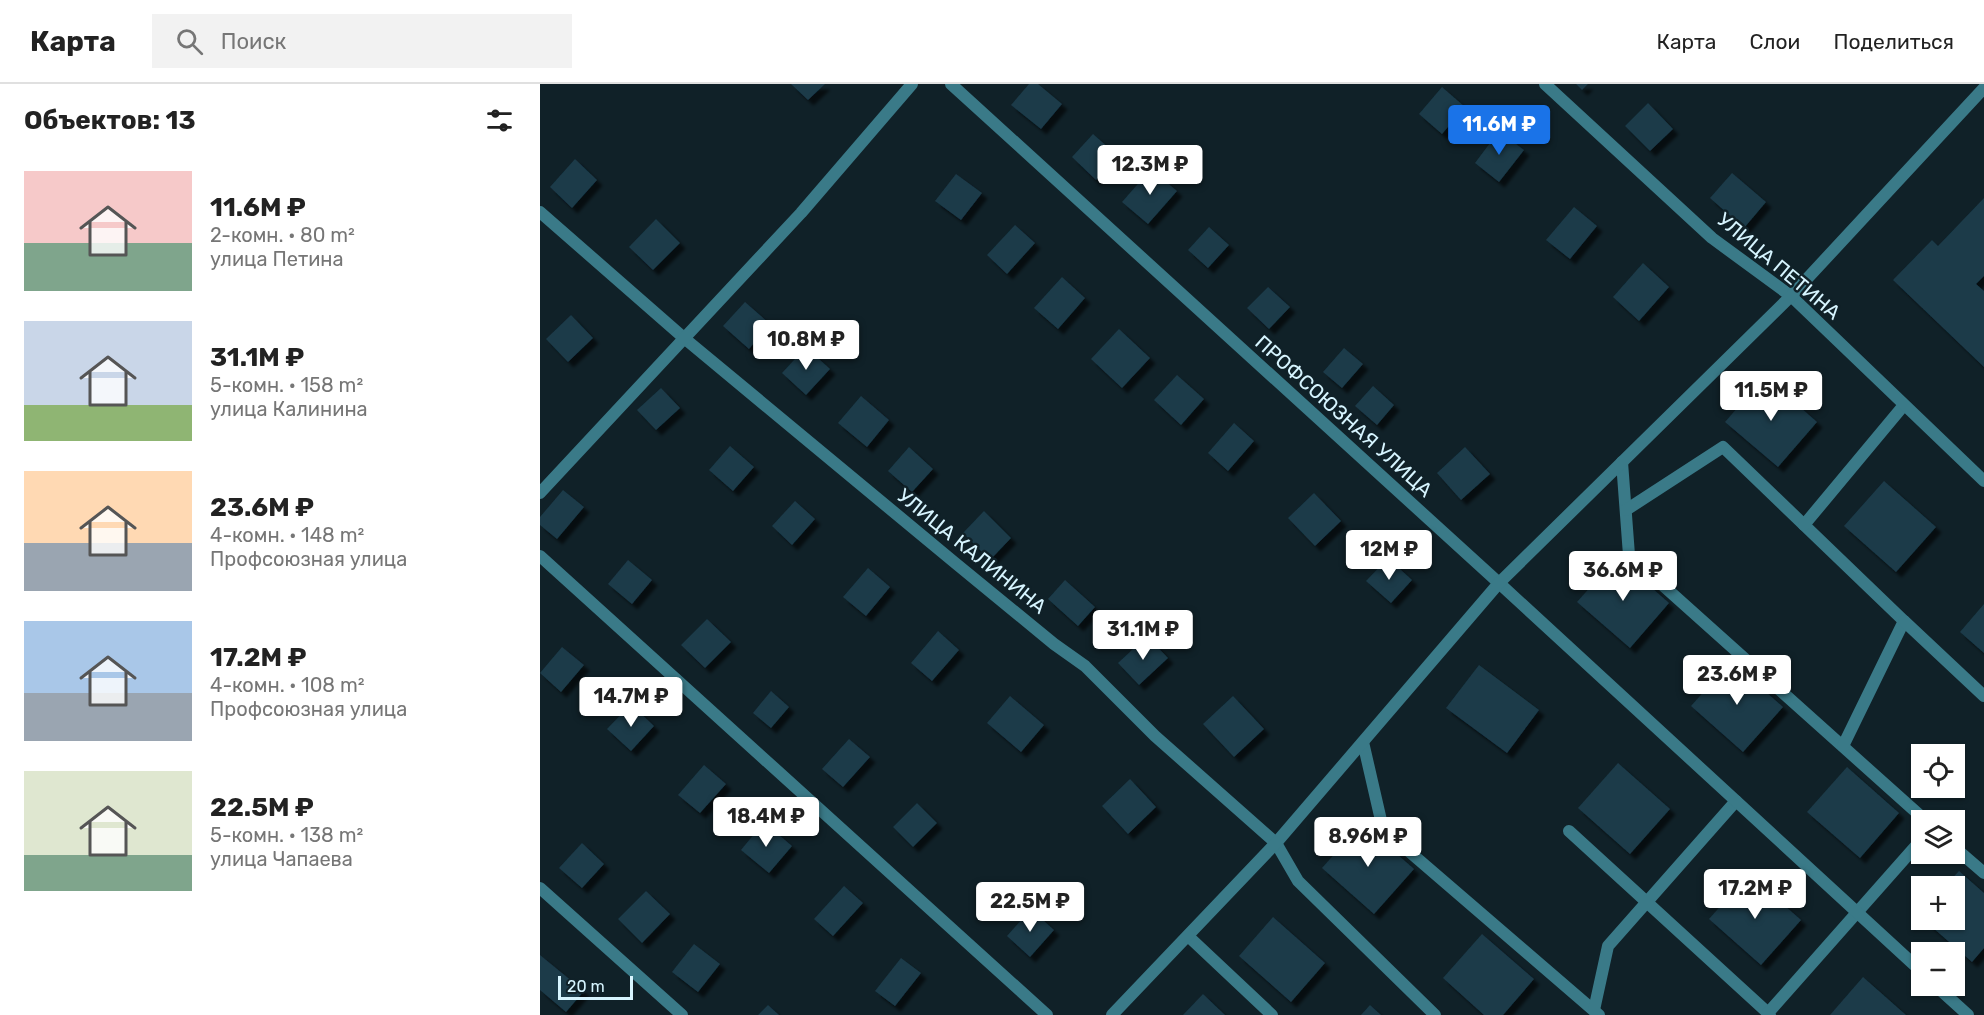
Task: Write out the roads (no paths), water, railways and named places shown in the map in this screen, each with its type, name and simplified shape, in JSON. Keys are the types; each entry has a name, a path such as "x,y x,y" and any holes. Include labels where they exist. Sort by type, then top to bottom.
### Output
{"street":[{"path":"540,493 801,213 912,84"},
{"name":"ПРОФСОЮЗНАЯ УЛИЦА","path":"951,84 1911,962"},
{"name":"УЛИЦА ПЕТИНА","path":"1545,84 1712,237 1791,296 1984,482"},
{"path":"1112,1015 1276,843 1498,583 1791,296 1984,88"},
{"name":"УЛИЦА КАЛИНИНА","path":"540,212 684,338 1036,629 1085,666 1155,736 1276,843 1298,881 1434,1015"},
{"path":"1804,525 1904,405"},
{"path":"1626,510 1723,447 1984,696"},
{"path":"1622,462 1629,555 1914,810"},
{"path":"540,556 1047,1015"},
{"path":"1843,746 1904,621"},
{"path":"1363,742 1383,829 1597,1013"},
{"path":"1597,1013 1608,946 1736,801"},
{"path":"1569,831 1769,1014 1911,851"},
{"path":"1965,857 1984,873"},
{"path":"540,888 682,1015"},
{"path":"1188,936 1272,1015"},
{"path":"1947,996 1968,1015"}]}
